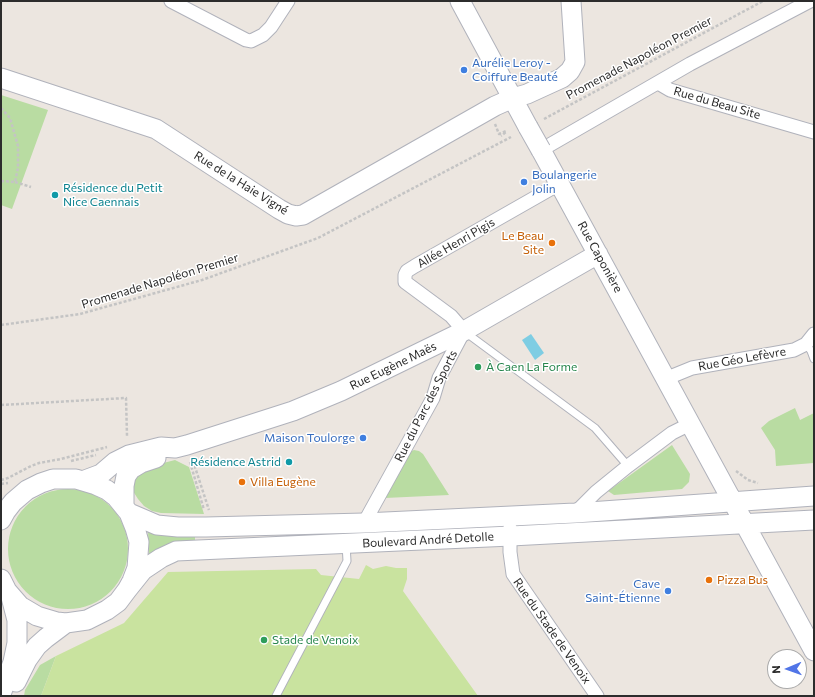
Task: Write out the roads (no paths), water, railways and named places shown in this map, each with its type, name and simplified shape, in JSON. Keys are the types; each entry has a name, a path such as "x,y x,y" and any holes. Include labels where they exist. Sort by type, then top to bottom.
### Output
{"main road":[{"name":"Rue Caponière","path":"460,1 814,651"},
{"path":"516,104 527,94 562,78 573,67 575,57 572,1"},
{"name":"Rue de la Haie Vigné","path":"1,78 156,129 279,209 296,216 303,215 489,110 516,104"},
{"name":"Rue Eugène Maës","path":"85,480 101,474 114,462 129,455 161,448 175,448 238,430 293,411 341,391 464,331 598,254"},
{"name":"Rue Eugène Maës","path":"126,510 124,486 126,476 131,469 141,463 161,457 175,448"},
{"path":"1,520 6,511 7,504 41,483 53,479 66,478 85,480 107,490 126,510 135,528 139,542 137,568 127,590 118,602 100,615 87,620 66,623 37,616 20,606 11,596 1,579"},
{"path":"739,514 814,496"},
{"name":"Boulevard André Detolle","path":"126,510 157,525 178,527 364,523 575,513 739,514"},
{"path":"739,514 814,520"},
{"name":"Boulevard André Detolle","path":"127,590 143,570 161,558 176,551 511,536 739,514"},
{"path":"4,691 17,643 17,620 11,596"},
{"path":"4,691 34,651 46,638 66,623"}],"street":[{"path":"171,1 246,40 251,41 263,35 271,27 288,1"},
{"path":"658,83 690,64 810,1"},
{"name":"Rue du Beau Site","path":"541,150 658,83 670,90 814,132"},
{"name":"Allée Henri Pigis","path":"464,331 451,316 405,282 405,275 415,266 559,184"},
{"name":"Rue du Parc des Sports","path":"364,523 433,398 439,378 464,331"},
{"name":"Rue Géo Lefèvre","path":"666,379 692,368 794,350 810,339"},
{"path":"575,513 596,492 628,466 672,433 690,424"},
{"name":"Rue du Stade de Venoix","path":"509,516 511,536 510,552 513,574 598,696"}],"lane":[{"path":"464,331 595,428 628,466"},
{"path":"810,339 814,359"},
{"path":"276,696 347,561 346,544"}],"water":[{"path":"531,334 544,353 535,360 522,340"}],"place":[{"name":"Aurélie Leroy - Coiffure Beauté","path":"464,70"},
{"name":"Boulangerie Jolin","path":"524,182"},
{"name":"Résidence du Petit Nice Caennais","path":"55,195"},
{"name":"Le Beau Site","path":"552,243"},
{"name":"À Caen La Forme","path":"478,367"},
{"name":"Maison Toulorge","path":"363,438"},
{"name":"Résidence Astrid","path":"289,462"},
{"name":"Villa Eugène","path":"242,482"},
{"name":"Pizza Bus","path":"709,580"},
{"name":"Cave Saint-Étienne","path":"668,591"},
{"name":"Stade de Venoix","path":"264,640"}]}
